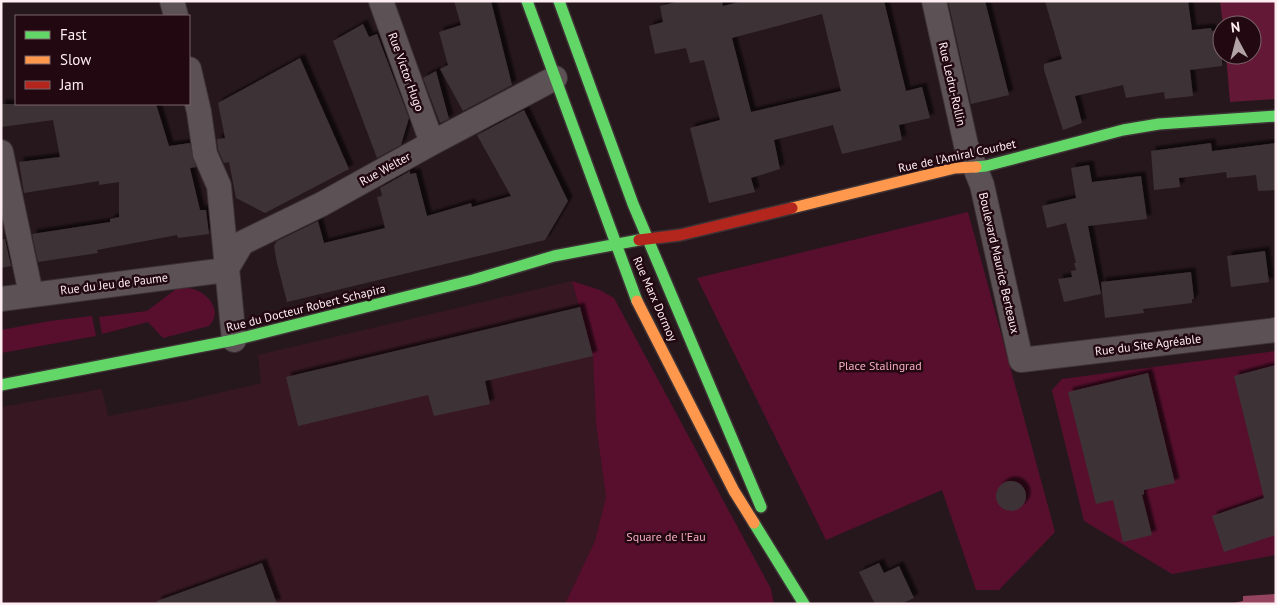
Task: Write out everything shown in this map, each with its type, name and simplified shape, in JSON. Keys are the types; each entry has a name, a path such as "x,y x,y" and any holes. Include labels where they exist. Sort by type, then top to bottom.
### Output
{"street":[{"path":"172,1 176,15"},
{"name":"Rue Victor Hugo","path":"381,1 432,142"},
{"name":"Rue Marx Dormoy","path":"528,1 637,301 734,491 804,604"},
{"name":"Rue Marx Dormoy","path":"559,1 646,238 796,591"},
{"name":"Rue Ledru-Rollin","path":"934,1 966,145 974,166"},
{"path":"190,73 199,112 205,154 219,186 234,340"},
{"name":"Rue Welter","path":"226,270 242,243 322,204 432,142 555,78"},
{"name":"Rue de l'Amiral Courbet","path":"615,243 680,235 955,168 1002,162 1123,130 1160,124 1276,116"},
{"path":"1,152 31,294"},
{"name":"Boulevard Maurice Berteaux","path":"974,166 982,186 1021,360"},
{"name":"Rue du Docteur Robert Schapira","path":"1,385 234,340 473,280 554,256 615,243"},
{"name":"Rue du Jeu de Paume","path":"1,299 226,270"},
{"name":"Rue du Site Agréable","path":"1021,360 1276,330"}],"shaded area":[{"path":"1220,1 1276,1 1276,99 1230,102 1227,65 1262,65 1262,15 1222,15"},
{"path":"572,281 593,356 596,424 606,497 595,541 565,604 1,604 1,407 102,389 108,416 181,402 261,383 258,355"},
{"path":"1276,594 1276,604 1228,604 1243,601 1243,596"}],"green space":[{"name":"Place Stalingrad","path":"968,212 1055,532 999,590 976,590 942,490 826,540 697,278"},
{"name":"Square de l'Eau","path":"572,281 600,290 614,298 771,589 774,604 565,604 595,541 606,497 596,424 593,356"},
{"path":"187,288 200,292 211,301 215,313 209,326 163,338 148,322 102,334 99,317 147,311 176,289"},
{"path":"92,316 96,336 1,353 1,330"},
{"path":"1276,351 1276,555 1172,574 1084,521 1052,390 1062,379"}],"building":[{"path":"454,1 491,1 512,85 463,111 440,69 448,65 439,32 461,25"},
{"path":"680,1 722,1 723,6 743,1 884,1 906,91 922,87 930,118 899,125 902,140 842,154 833,125 774,140 780,169 751,178 755,192 709,203 690,128 720,120 704,60 690,63 686,48 655,54 649,26 663,22 660,6","holes":["822,14 841,91 751,112 732,38"]},
{"path":"948,1 985,1 1009,95 971,104"},
{"path":"1045,1 1188,1 1192,30 1211,28 1212,65 1222,66 1190,70 1193,96 1165,99 1164,92 1126,98 1123,85 1075,96 1082,123 1063,130 1044,70 1044,64 1062,59"},
{"path":"363,24 369,37 377,34 409,118 401,145 377,158 333,41"},
{"path":"300,58 349,169 265,213 236,198 229,162 224,163 218,150 217,139 225,138 218,103"},
{"path":"436,71 449,119 440,123 423,78"},
{"path":"1,104 156,105 169,146 190,143 196,167 190,168 200,210 206,210 209,234 178,238 177,235 97,250 98,253 38,262 32,234 110,222 110,219 119,217 119,182 99,185 99,181 24,193 19,162 60,157 53,120 1,127"},
{"path":"524,110 568,201 545,240 287,302 274,246 277,241 318,221 324,243 385,228 377,197 382,196 380,188 410,171 410,174 416,173 427,216 471,203 472,207 511,196 477,135"},
{"path":"1211,143 1212,151 1276,143 1276,190 1258,191 1256,175 1227,178 1226,172 1179,178 1180,187 1154,190 1151,151"},
{"path":"1089,165 1092,182 1141,176 1147,219 1088,226 1101,294 1064,302 1058,279 1072,277 1071,271 1076,270 1074,263 1076,263 1066,223 1047,228 1042,206 1076,198 1071,168"},
{"path":"5,239 11,266 1,268 1,240"},
{"path":"1265,251 1269,282 1231,287 1227,256"},
{"path":"1191,272 1194,299 1192,299 1192,303 1143,309 1144,313 1105,318 1101,282"},
{"path":"580,307 593,356 485,381 490,404 434,416 428,395 298,426 286,377"},
{"path":"1276,365 1276,535 1224,552 1212,516 1264,498 1234,376"},
{"path":"1148,373 1175,483 1144,490 1142,495 1152,535 1123,542 1113,500 1096,504 1068,392"},
{"path":"1011,481 1021,486 1026,496 1021,506 1011,511 1001,506 996,496 1001,486"},
{"path":"262,563 277,604 157,604 157,601"},
{"path":"879,563 884,573 899,566 914,598 901,604 875,604 859,572"}],"traffic: fast":[{"path":"527,1 637,301"},
{"path":"559,1 633,204 761,507"},
{"path":"976,167 1123,130 1159,124 1276,116"},
{"path":"1,385 234,340 473,280 554,256 639,240"},
{"path":"754,523 804,604"}],"traffic: slow":[{"path":"792,208 955,168 976,167"},
{"path":"637,301 734,491 754,523"}],"traffic: jam":[{"path":"639,240 680,235 792,208"}]}
